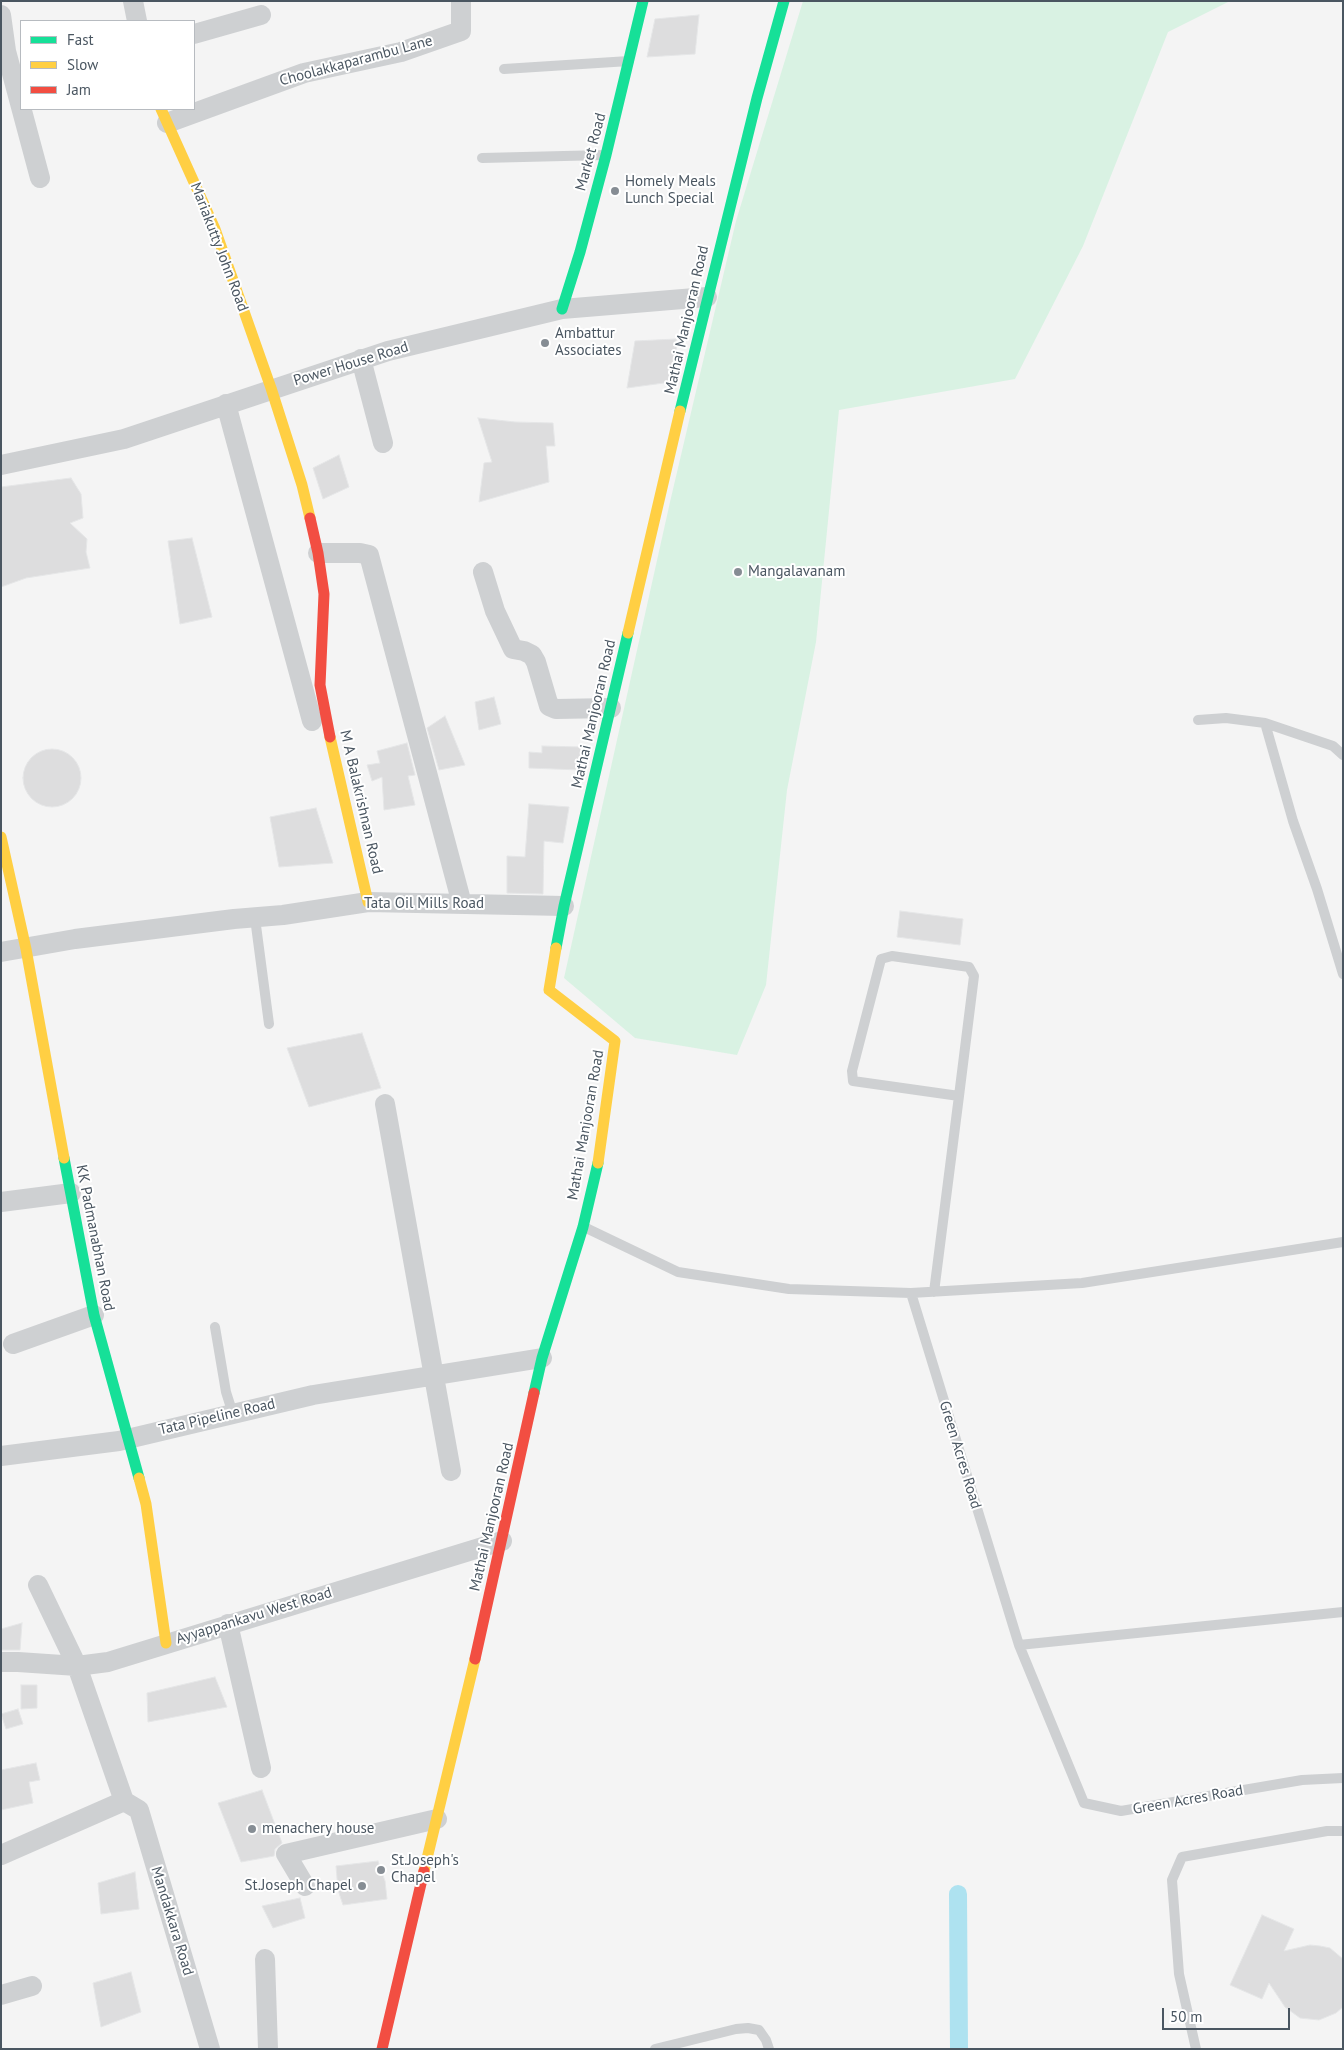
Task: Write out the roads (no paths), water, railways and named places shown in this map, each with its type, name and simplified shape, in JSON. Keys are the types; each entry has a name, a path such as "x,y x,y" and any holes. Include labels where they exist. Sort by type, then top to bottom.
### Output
{"street":[{"path":"133,1 137,20"},
{"name":"Choolakkaparambu Lane","path":"195,106 304,73 402,52 461,31 461,1"},
{"name":"Market Road","path":"562,309 580,252 606,155 643,1"},
{"name":"Mathai Manjooran Road","path":"382,2049 502,1541 542,1358 583,1227 597,1167 612,1077 615,1041 549,990 564,906 707,297 757,98 784,1"},
{"path":"1,15 6,51 20,103"},
{"path":"195,34 260,15"},
{"path":"22,110 40,178"},
{"name":"Choolakkaparambu Lane","path":"164,116 184,110"},
{"name":"Mariakutty John Road","path":"164,116 215,229 271,388 302,485 318,554"},
{"name":"Power House Road","path":"1,465 124,439 271,388 388,351 562,309 707,297"},
{"path":"362,359 383,443"},
{"path":"226,404 318,715"},
{"path":"318,554 360,553 369,555 462,904"},
{"name":"M A Balakrishnan Road","path":"318,554 324,594 318,715 368,902"},
{"path":"483,572 495,611 513,649 532,655 536,662 549,706 556,709 611,708"},
{"name":"KK Padmanabhan Road","path":"1,837 26,948 94,1314 146,1504 166,1643"},
{"name":"Tata Oil Mills Road","path":"4,951 75,939 282,916 368,902 564,906"},
{"path":"384,1104 451,1471"},
{"path":"1,1202 71,1193"},
{"path":"13,1344 94,1314"},
{"name":"Tata Pipeline Road","path":"1,1456 128,1438 313,1395 542,1358"},
{"name":"Ayyappankavu West Road","path":"1,1662 77,1666 108,1662 502,1541"},
{"name":"Mandakkara Road","path":"38,1585 77,1666 124,1801 139,1810 210,2049"},
{"path":"228,1624 261,1768"},
{"path":"1,1855 124,1801"},
{"path":"305,1886 286,1854 437,1819"},
{"path":"265,1960 268,2049"},
{"path":"1,1995 32,1986"}],"lane":[{"path":"504,69 630,61"},
{"path":"482,158 606,155"},
{"path":"1198,720 1226,718 1265,724 1333,746 1343,754"},
{"path":"1265,724 1293,821 1317,889 1343,974"},
{"path":"255,918 269,1024"},
{"path":"934,1292 959,1096 974,976 970,967 892,956 881,959 852,1071 853,1081 959,1096"},
{"path":"583,1227 678,1272 789,1289 911,1293 1082,1283 1343,1242"},
{"name":"Green Acres Road","path":"911,1293 1019,1645 1084,1802 1121,1811 1302,1780 1343,1778"},
{"path":"215,1327 226,1392 233,1414"},
{"path":"1019,1645 1343,1612"},
{"path":"1196,2049 1178,1974 1172,1880 1182,1856 1343,1831"},
{"path":"655,2049 736,2029 748,2028 759,2030 766,2040 769,2049"}],"waterway":[{"path":"958,1894 959,2049"}],"place":[{"name":"Homely Meals Lunch Special","path":"615,191"},
{"name":"Ambattur Associates","path":"545,343"},
{"name":"Mangalavanam","path":"738,572"},
{"name":"menachery house","path":"252,1829"},
{"name":"St.Joseph's Chapel","path":"381,1870"},
{"name":"St.Joseph Chapel","path":"362,1886"}]}
